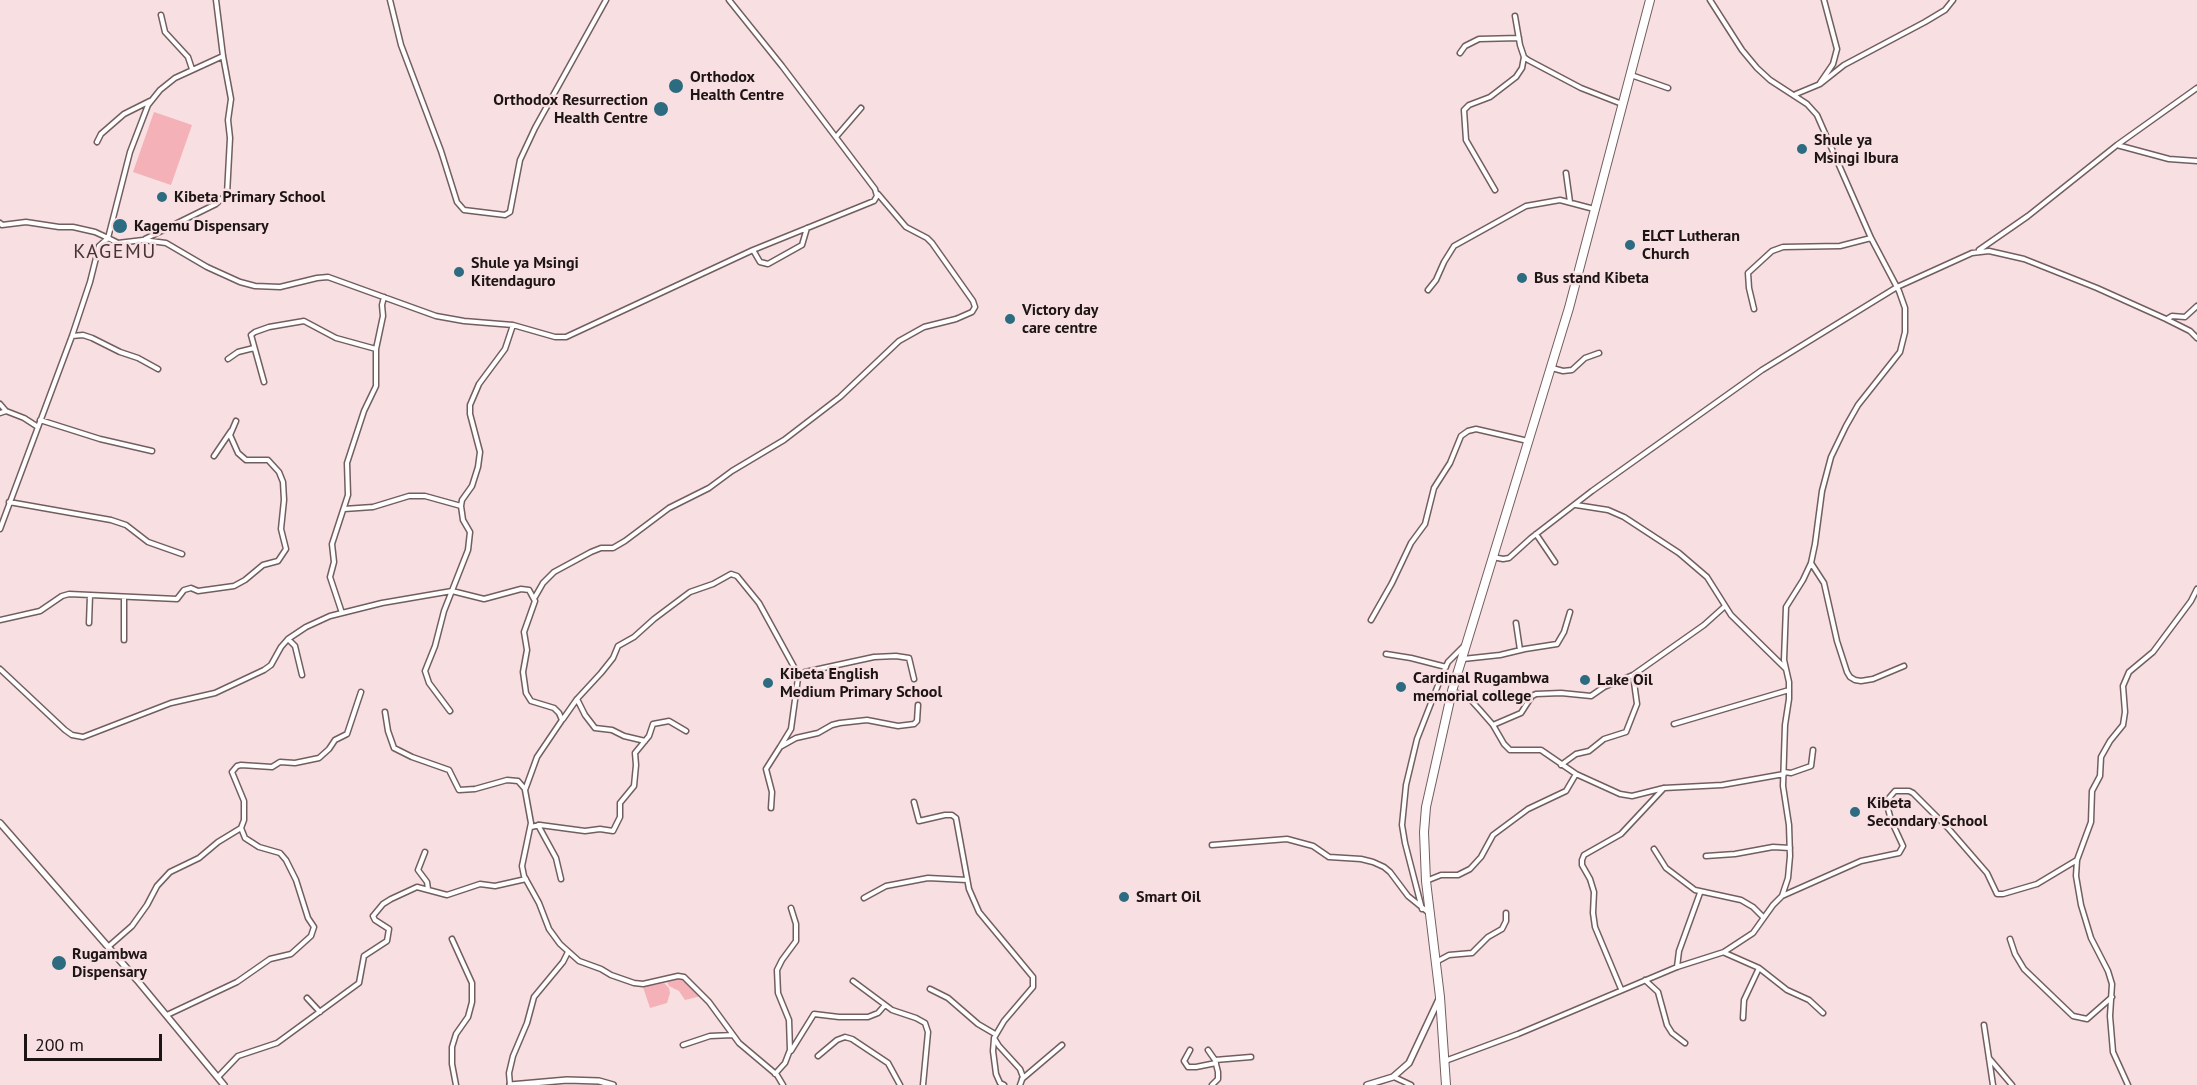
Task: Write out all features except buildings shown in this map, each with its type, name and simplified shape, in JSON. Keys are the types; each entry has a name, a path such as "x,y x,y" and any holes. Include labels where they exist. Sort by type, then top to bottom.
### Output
{"highway":[{"path":"1446,1085 1440,997 1426,911 1424,832 1426,807 1452,691 1569,308 1650,0"}],"street":[{"path":"143,240 216,204 227,194 230,138 228,120 231,99 216,0"},
{"path":"390,0 401,45 441,151 458,204 464,210 505,214 510,212 516,173 526,148 606,0"},
{"path":"562,720 557,710 531,701 526,693 523,672 527,650 524,632 534,597 554,572 591,552 601,548 613,548 669,508 709,488 725,475 790,436 840,397 899,340 924,327 956,319 972,312 975,307 932,243 906,227 877,193 729,0"},
{"path":"1445,1061 1535,1027 1677,967 1734,947 1752,933 1782,896 1788,879 1789,825 1783,792 1785,725 1789,690 1784,633 1786,607 1811,563 1822,490 1832,457 1858,405 1899,352 1904,341 1905,308 1897,287 1871,238 1821,121 1813,110 1795,95 1764,75 1748,57 1710,0"},
{"path":"1820,84 1833,64 1837,49 1824,0"},
{"path":"1795,95 1820,84 1844,65 1945,10 1953,0"},
{"path":"161,15 165,32 188,57 192,69"},
{"path":"1495,190 1466,140 1464,110 1469,105 1490,97 1516,77 1522,68 1524,57 1515,16"},
{"path":"1460,53 1465,46 1479,39 1519,38"},
{"path":"0,529 72,336 99,246 108,238 132,145 143,114 152,100 171,80 223,56"},
{"path":"1524,57 1581,88 1623,104"},
{"path":"1630,75 1668,88"},
{"path":"1492,557 1509,558 1592,491 1729,392 1897,287 1957,258 1979,251 2028,216 2117,145 2197,88"},
{"path":"98,142 101,134 124,114 152,100"},
{"path":"836,137 861,108"},
{"path":"2117,145 2169,159 2197,161"},
{"path":"1566,173 1570,202"},
{"path":"0,223 2,225 22,222 73,227 95,231 118,243 143,240 166,243 207,267 240,282 261,287 280,287 328,277 436,316 513,325 555,337 572,336 753,250 869,203 877,198 877,193"},
{"path":"1428,290 1436,280 1454,246 1526,206 1554,201 1570,202 1594,210"},
{"path":"753,250 760,262 768,264 802,245 807,228"},
{"path":"1754,309 1748,273 1772,251 1783,247 1840,246 1871,238"},
{"path":"1979,251 2024,259 2097,288 2166,319 2190,331 2197,338"},
{"path":"342,613 330,576 334,562 332,544 348,489 347,463 364,411 376,387 376,350 383,316 384,297"},
{"path":"2166,319 2172,316 2185,317 2197,306"},
{"path":"264,382 251,335 255,332 303,321 342,340 376,350"},
{"path":"450,711 427,680 425,671 435,646 444,611 468,550 470,532 463,520 461,506 462,500 472,486 480,459 479,443 471,418 470,405 479,384 505,349 513,325"},
{"path":"72,336 83,335 92,338 158,369"},
{"path":"228,359 243,350 254,348"},
{"path":"1550,368 1563,371 1572,370 1585,358 1599,353"},
{"path":"0,404 6,411 38,427"},
{"path":"0,413 6,411"},
{"path":"40,420 100,439 152,451"},
{"path":"214,456 236,421"},
{"path":"1371,620 1392,584 1411,543 1425,524 1434,488 1450,464 1461,436 1476,429 1528,441"},
{"path":"0,620 40,611 65,595 177,599 184,590 191,588 198,591 231,587 245,580 263,565 277,561 284,554 285,544 281,529 284,500 282,479 268,459 251,460 241,457 232,443 231,431"},
{"path":"344,509 373,507 408,496 425,496 461,506"},
{"path":"9,502 111,520 126,525 148,542 182,554"},
{"path":"1576,505 1614,513 1659,539 1707,577 1724,607 1786,669"},
{"path":"1536,534 1555,562"},
{"path":"1811,563 1824,583 1837,641 1850,677 1861,681 1873,679 1904,666"},
{"path":"525,790 537,757 577,699 613,658 618,646 634,637 690,592 734,574 769,618 799,676 791,729 766,769 772,792 771,808"},
{"path":"0,669 65,730 72,735 83,737 171,702 215,693 264,670 271,665 288,639 316,622 342,613 382,603 452,591 484,600 525,589 530,591 534,597"},
{"path":"2128,1085 2113,1052 2110,1016 2113,996 2108,970 2094,944 2081,905 2076,876 2077,860 2091,822 2092,791 2100,776 2101,757 2109,741 2122,725 2125,712 2123,686 2129,672 2153,652 2191,601 2197,589"},
{"path":"89,623 90,595"},
{"path":"124,598 124,640"},
{"path":"1493,725 1521,713 1532,696 1536,694 1561,693 1591,696 1604,687 1633,675 1704,625 1724,607"},
{"path":"1462,659 1500,655 1557,644 1570,612"},
{"path":"1516,623 1520,650"},
{"path":"288,639 295,646 302,675"},
{"path":"1426,911 1405,843 1402,807 1417,739 1446,667 1455,654 1466,645"},
{"path":"1386,654 1446,667"},
{"path":"799,676 812,669 874,657 896,656 909,658 914,679"},
{"path":"1562,765 1576,754 1589,751 1604,739 1626,732 1637,704 1633,675"},
{"path":"1674,724 1789,690"},
{"path":"1452,691 1468,697 1493,725 1510,750 1541,750 1576,774 1620,794 1632,796 1664,788 1722,785 1796,772 1810,766 1813,750"},
{"path":"108,947 132,926 157,886 170,872 199,858 240,828 244,820 245,806 232,772 234,769 241,765 272,767 280,762 295,763 319,758 335,740 347,734 361,692"},
{"path":"577,699 585,716 595,728 612,730 624,736 645,741"},
{"path":"780,747 796,738 818,733 840,723 867,720 898,726 914,724 917,721 918,705"},
{"path":"385,712 394,748 412,758 449,770 459,790 475,789 507,780 518,781 525,790 531,828 522,866 552,934 568,952 579,961 634,983 643,984 678,976 684,977 709,1002 745,1049 775,1074 783,1085"},
{"path":"531,828 538,825 583,831 600,829 613,831 620,817 620,803 634,786 635,753 645,741 653,724 669,721 686,731"},
{"path":"760,768 766,769"},
{"path":"1426,881 1441,875 1458,875 1470,869 1481,857 1493,835 1528,809 1566,791 1576,774"},
{"path":"1622,989 1595,927 1594,892 1582,860 1584,855 1621,834 1664,788"},
{"path":"1782,896 1861,861 1901,852 1903,846 1887,805 1891,794 1901,790 1913,793 1963,844 1990,879 1997,894 2048,879 2077,860"},
{"path":"914,802 919,821 945,815 952,815 956,818 967,880 979,912 1020,963 1031,973 1034,980 1033,987 995,1036 993,1051 996,1074 1000,1083 1004,1085"},
{"path":"0,823 167,1015 224,1085"},
{"path":"538,825 556,858 561,879"},
{"path":"167,1015 237,982 270,959 291,954 307,942 314,931 296,880 286,860 280,853 252,844 245,838 240,828"},
{"path":"1212,845 1287,839 1313,846 1329,857 1372,862 1390,872 1408,896 1426,911"},
{"path":"1706,856 1735,854 1773,847 1790,848"},
{"path":"1654,849 1666,868 1700,893 1741,900 1763,917"},
{"path":"425,852 418,870 427,882 428,889"},
{"path":"864,898 886,886 928,878 967,880"},
{"path":"218,1077 234,1059 242,1054 275,1044 359,983 364,956 387,941 389,929 375,920 374,914 383,904 398,894 417,887 447,895 480,884 495,886 526,879"},
{"path":"1677,967 1679,951 1700,893"},
{"path":"790,1053 789,1020 778,993 777,970 796,941 796,924 791,908"},
{"path":"1435,963 1449,955 1472,953 1488,937 1502,929 1506,921 1506,913"},
{"path":"452,939 472,983 472,1002 468,1017 456,1034 452,1047 456,1085"},
{"path":"2010,939 2015,954 2024,969 2073,1016 2087,1019 2113,996"},
{"path":"568,952 563,962 534,997 527,1023 513,1056 509,1073 510,1085 567,1080 598,1081 613,1085"},
{"path":"1724,952 1759,968 1787,990 1809,1000 1823,1013"},
{"path":"1743,1018 1744,1000 1759,968"},
{"path":"1645,980 1658,992 1666,1025 1685,1043"},
{"path":"853,981 885,1005 916,1018 927,1027 923,1085"},
{"path":"930,989 948,998 995,1036 999,1046 1020,1069 1022,1079 1020,1085"},
{"path":"1367,1085 1393,1077 1409,1063 1440,997"},
{"path":"307,998 320,1012"},
{"path":"775,1074 814,1014 868,1017 878,1013 885,1005"},
{"path":"1984,1025 1993,1085"},
{"path":"683,1045 710,1036 733,1035"},
{"path":"818,1056 837,1040 852,1039 888,1063 900,1085"},
{"path":"1022,1079 1062,1045"},
{"path":"1190,1050 1184,1061 1188,1067 1251,1057"},
{"path":"1208,1050 1216,1062 1218,1079 1212,1085"},
{"path":"1988,1058 2012,1085"},
{"path":"1393,1077 1411,1085"}],"shaded area":[{"path":"154,112 192,125 171,185 133,172"},
{"path":"684,978 701,996 685,1000 679,991 669,986 667,982"},
{"path":"664,983 670,993 667,1003 650,1008 643,987"}],"place":[{"name":"Orthodox Health Centre","path":"676,86"},
{"name":"Orthodox Resurrection Health Centre","path":"661,109"},
{"name":"Shule ya Msingi Ibura","path":"1802,149"},
{"name":"Kibeta Primary School","path":"162,197"},
{"name":"Kagemu Dispensary","path":"120,226"},
{"name":"ELCT Lutheran Church","path":"1630,245"},
{"name":"Shule ya Msingi Kitendaguro","path":"459,272"},
{"name":"Bus stand Kibeta","path":"1522,278"},
{"name":"Victory day care centre","path":"1010,319"},
{"name":"Lake Oil","path":"1585,680"},
{"name":"Kibeta English Medium Primary School","path":"768,683"},
{"name":"Cardinal Rugambwa memorial college","path":"1401,687"},
{"name":"Kibeta Secondary School","path":"1855,812"},
{"name":"Smart Oil","path":"1124,897"},
{"name":"Rugambwa Dispensary","path":"59,963"}],"district":[{"name":"KAGEMU","path":"115,252"}]}
